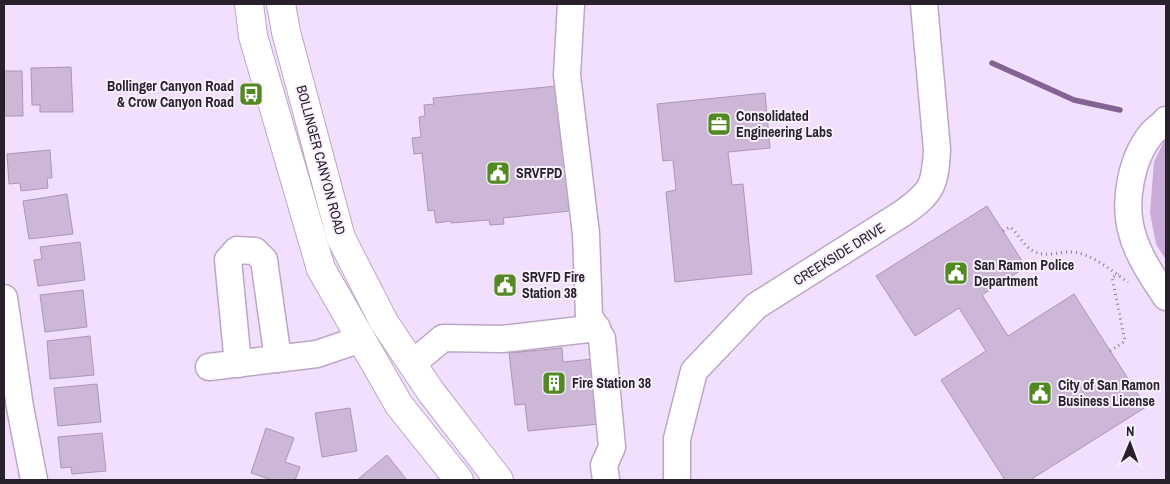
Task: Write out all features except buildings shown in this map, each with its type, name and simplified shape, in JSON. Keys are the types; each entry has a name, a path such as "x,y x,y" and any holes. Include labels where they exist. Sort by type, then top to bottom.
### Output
{"main road":[{"path":"249,4 253,36 321,269 399,406 459,480"},
{"name":"BOLLINGER CANYON ROAD","path":"281,4 286,32 341,238 384,322 431,392 499,480"}],"street":[{"path":"571,4 566,75 586,234 589,316 602,339 612,447 604,465 606,480"},
{"name":"CREEKSIDE DRIVE","path":"677,480 677,439 694,371 756,306 903,213 923,199 932,185 936,171 937,150 924,4"},
{"path":"1162,291 1147,268 1132,233 1129,197 1131,182 1141,150 1152,133 1166,120"},
{"path":"238,364 228,260 237,250 255,251 264,260 278,359"},
{"path":"4,298 20,407 34,480"},
{"path":"412,364 443,338 502,339 597,328"},
{"path":"209,367 317,354 361,339"}],"path":[{"path":"1003,231 1010,227 1027,247 1036,253 1070,252 1082,254 1132,284 1162,291"},
{"path":"1110,351 1125,342 1112,277 1119,275"}],"shaded area":[{"path":"1166,137 1166,260 1156,244 1150,213 1154,162"}],"waterway":[{"path":"992,63 1074,100 1120,110"}],"place":[{"name":"Bollinger Canyon Road & Crow Canyon Road","path":"251,94"},
{"name":"Consolidated Engineering Labs","path":"719,124"},
{"name":"SRVFPD","path":"498,173"},
{"name":"San Ramon Police Department","path":"956,273"},
{"name":"SRVFD Fire Station 38","path":"505,285"},
{"name":"Fire Station 38","path":"554,383"},
{"name":"City of San Ramon Business License","path":"1040,393"}]}
